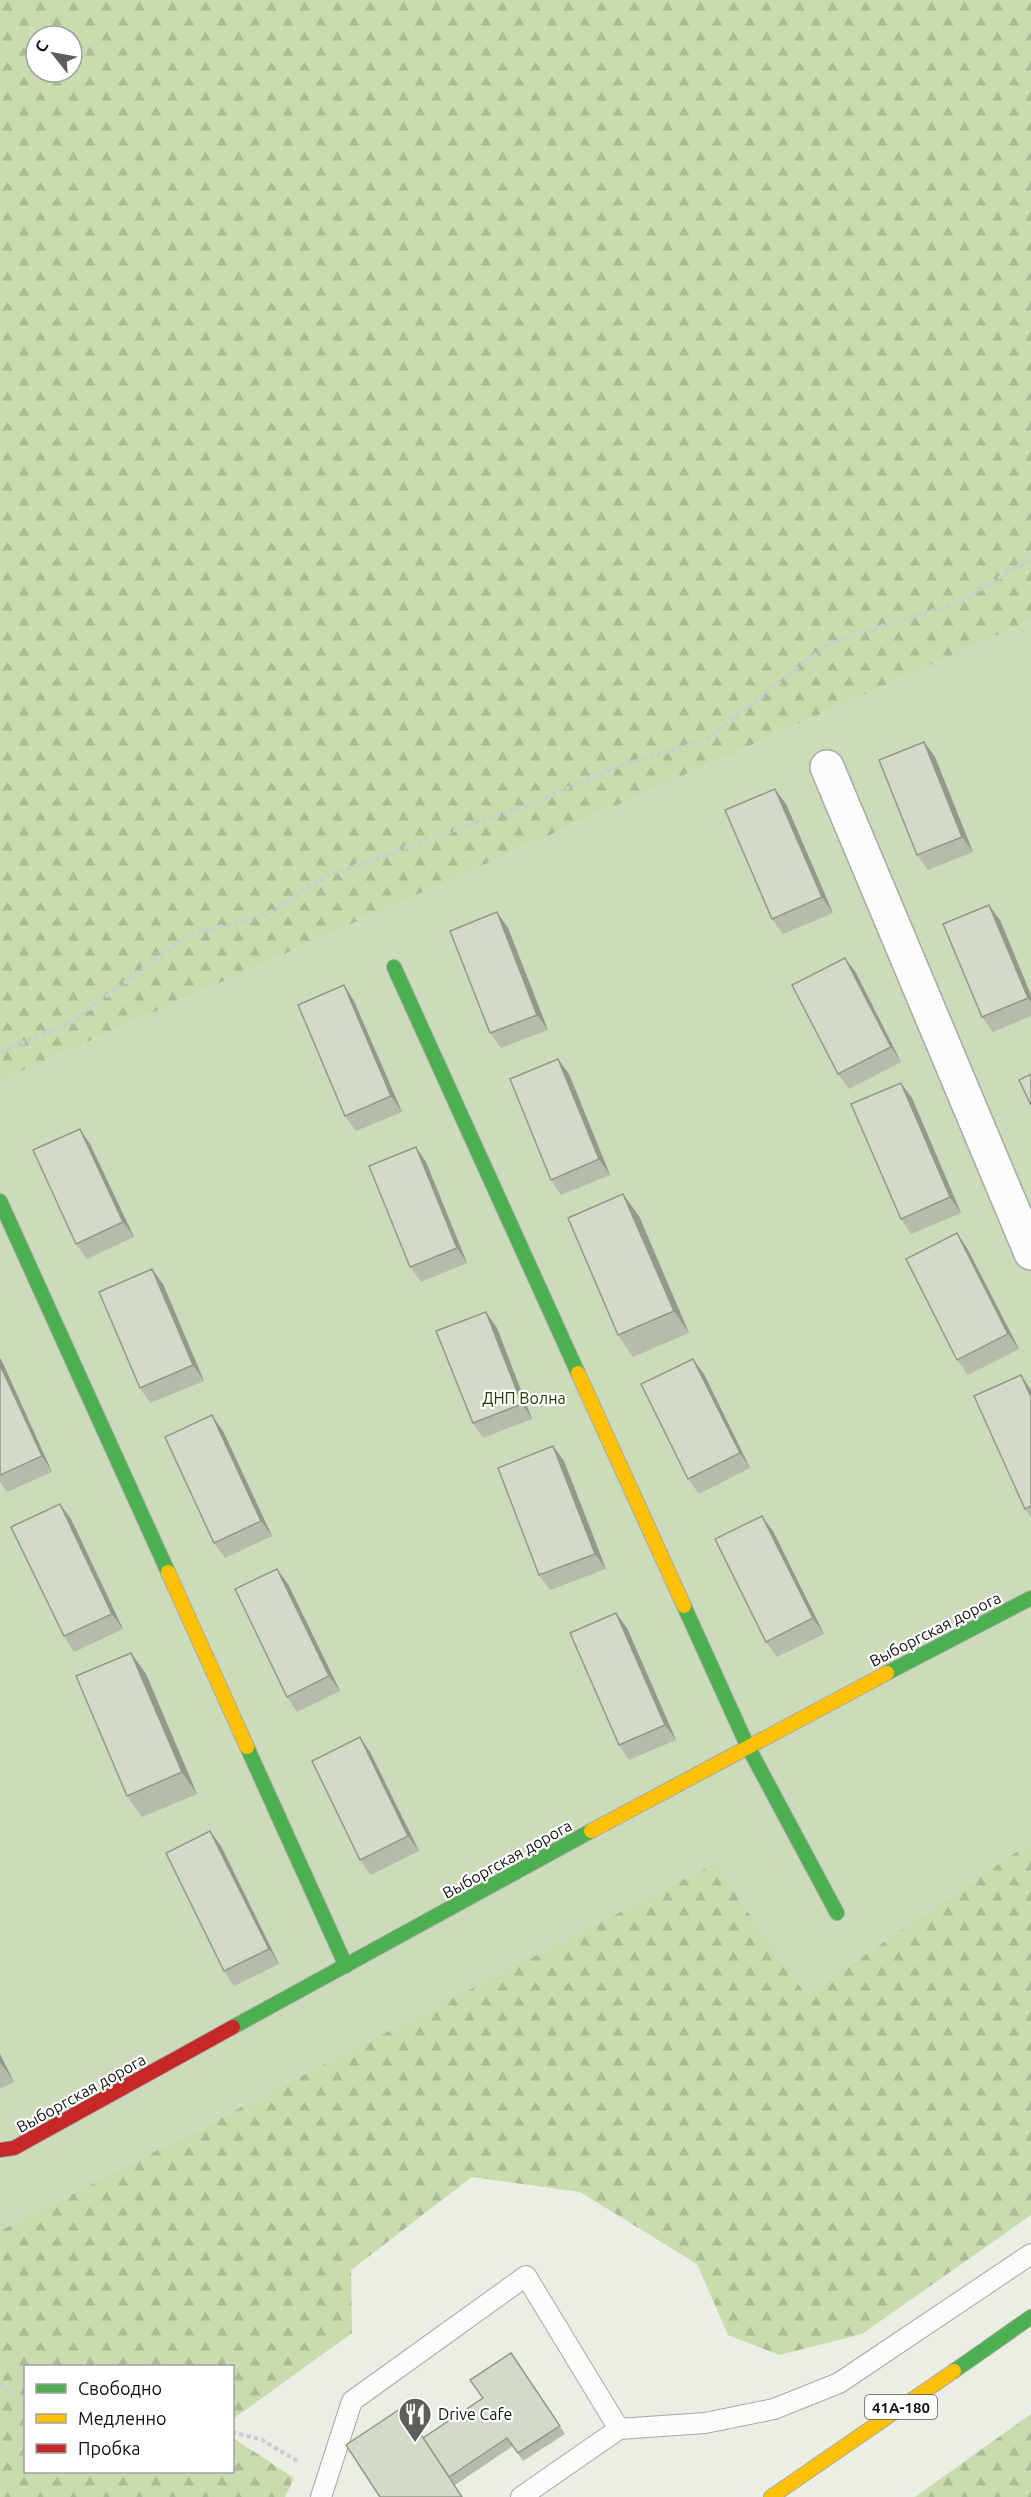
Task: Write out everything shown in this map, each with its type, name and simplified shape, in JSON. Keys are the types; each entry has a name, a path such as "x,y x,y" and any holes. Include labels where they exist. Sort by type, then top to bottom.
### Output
{"street":[{"path":"827,767 1031,1253"},
{"path":"394,967 747,1745 837,1913"},
{"path":"0,1201 346,1966"},
{"name":"Выборгская дорога","path":"0,2150 14,2148 747,1745 1031,1598"},
{"name":"41А-180","path":"771,2497 1031,2318"}],"lane":[{"path":"521,2497 619,2429 716,2421 774,2409 839,2383 1031,2254"},
{"path":"324,2488 352,2401 526,2277 619,2429"}],"path":[{"path":"0,1052 72,1022 188,935 266,915 328,875 541,800 610,769 706,740 830,643 960,602 1031,558"},
{"path":"0,2384 24,2398"},
{"path":"234,2433 262,2440 324,2488"}],"green space":[{"path":"0,0 1031,0 1031,620 0,1081"},
{"name":"ДНП Волна","path":"1031,620 1031,1842 806,1995 713,1865 0,2231 0,1081"},
{"path":"1031,1842 1031,2215 862,2334 779,2355 728,2335 697,2264 580,2192 472,2177 351,2270 352,2333 234,2418 234,2365 24,2365 24,2473 234,2473 234,2439 294,2478 285,2497 0,2497 0,2231 714,1864 806,1995"},
{"path":"1031,2414 1031,2497 915,2497"}],"building":[{"path":"924,742 962,837 917,855 879,760"},
{"path":"775,789 822,897 772,919 725,810"},
{"path":"989,905 1028,998 982,1017 943,924"},
{"path":"497,912 537,1015 490,1033 450,931"},
{"path":"845,958 891,1047 838,1074 792,985"},
{"path":"344,985 391,1096 345,1116 298,1005"},
{"path":"558,1059 599,1159 551,1180 510,1079"},
{"path":"1031,1074 1031,1105 1019,1080"},
{"path":"901,1083 950,1197 901,1219 851,1104"},
{"path":"80,1129 123,1222 76,1244 33,1150"},
{"path":"416,1147 457,1248 410,1267 369,1166"},
{"path":"623,1194 674,1311 618,1335 568,1218"},
{"path":"957,1233 1008,1334 957,1360 906,1259"},
{"path":"152,1269 193,1365 140,1388 99,1292"},
{"path":"486,1312 522,1404 473,1423 436,1331"},
{"path":"693,1359 740,1453 688,1479 641,1384"},
{"path":"0,1365 42,1456 0,1475"},
{"path":"1021,1375 1031,1397 1031,1506 1025,1509 974,1396"},
{"path":"212,1415 261,1521 214,1543 165,1437"},
{"path":"553,1446 595,1554 539,1575 498,1468"},
{"path":"60,1504 112,1614 64,1636 11,1527"},
{"path":"762,1516 813,1618 766,1642 715,1539"},
{"path":"277,1569 329,1676 287,1697 235,1589"},
{"path":"616,1613 665,1725 619,1745 570,1633"},
{"path":"131,1653 182,1772 127,1796 76,1676"},
{"path":"360,1737 408,1836 360,1860 312,1761"},
{"path":"210,1831 269,1949 224,1971 166,1853"},
{"path":"511,2353 560,2426 518,2453 507,2438 449,2477 423,2438 483,2398 470,2380"},
{"path":"403,2407 462,2497 380,2497 346,2445"}],"traffic: fast":[{"path":"394,967 578,1373"},
{"path":"0,1201 168,1572"},
{"path":"887,1673 1031,1598"},
{"path":"684,1606 747,1745 837,1913"},
{"path":"247,1747 346,1966"},
{"path":"233,2027 591,1831"},
{"path":"954,2371 1031,2317"}],"traffic: slow":[{"path":"578,1373 684,1606"},
{"path":"168,1572 247,1747"},
{"path":"591,1831 887,1673"},
{"path":"771,2497 954,2371"}],"traffic: jam":[{"path":"0,2150 14,2148 233,2027"}],"place":[{"name":"Drive Cafe","path":"415,2443"}]}
